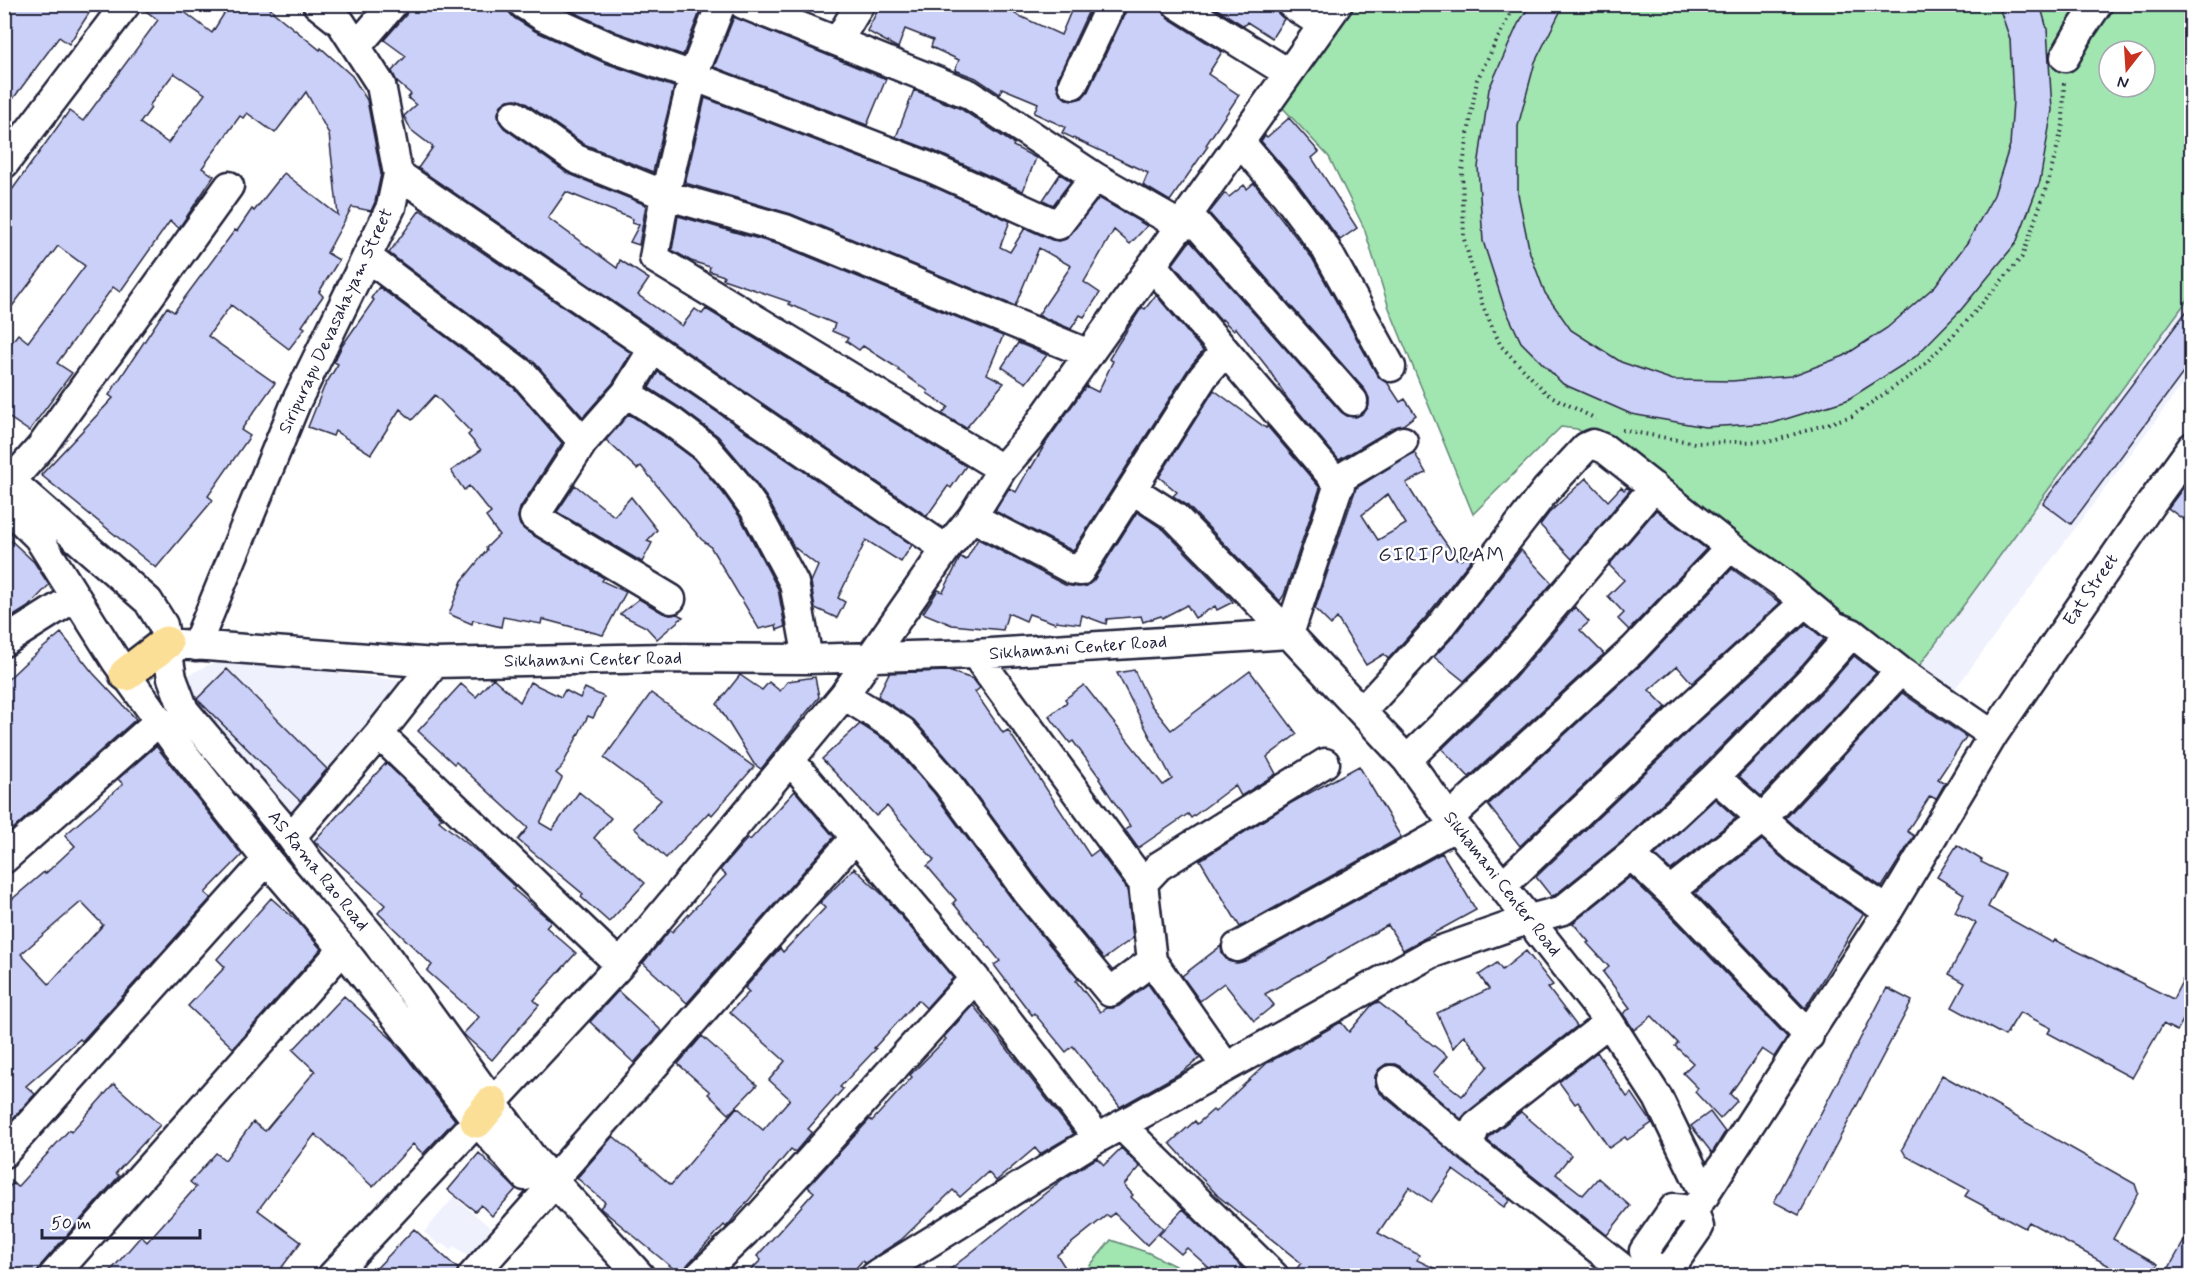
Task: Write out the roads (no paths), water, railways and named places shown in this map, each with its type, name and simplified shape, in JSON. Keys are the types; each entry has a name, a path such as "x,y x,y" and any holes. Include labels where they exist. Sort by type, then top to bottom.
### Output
{"main road":[{"path":"126,674 181,644"}],"street":[{"path":"4,165 126,4"},
{"name":"Siripurapu Devasahayam Street","path":"181,644 391,207 398,174 381,85 341,23 317,4"},
{"path":"357,46 393,4"},
{"path":"523,4 542,16 610,47 693,76 927,166 1058,225 1095,177"},
{"path":"721,4 693,76 664,195 654,258 1002,469"},
{"path":"743,4 969,94 1095,177 1181,226 1196,223 1353,401"},
{"path":"838,41 860,4"},
{"path":"1073,84 1111,4"},
{"path":"1177,4 1288,73"},
{"path":"332,1275 620,965 844,695 946,549 972,517 1002,469 1029,438 1331,15 1291,4"},
{"path":"2065,57 2098,4"},
{"path":"514,115 576,159 664,195 785,229 1089,354"},
{"path":"1240,142 1285,194 1326,249 1391,367"},
{"path":"398,174 946,549"},
{"path":"7,486 41,447 229,186"},
{"path":"367,256 525,376 583,442"},
{"path":"1152,266 1340,486"},
{"path":"653,349 626,393 583,442 534,517 671,599"},
{"path":"972,517 1073,570 1080,571 1203,378 1225,351"},
{"path":"626,393 672,422 705,447 748,500 794,583 808,659"},
{"path":"1133,490 1175,517 1289,634 1340,486 1341,477 1403,441"},
{"path":"1363,710 1438,629 1546,490 1586,447 1593,444 1605,449 1834,626 1852,633 1900,671 1993,735"},
{"name":"Eat Street","path":"1699,1204 1888,911 1993,735 2192,447"},
{"name":"AS Rama Rao Road","path":"7,486 75,597 159,721 267,860 484,1112 548,1189 614,1275"},
{"name":"AS Rama Rao Road","path":"7,486 148,601 163,625 181,644 172,678 184,710 377,943 484,1112"},
{"path":"1407,760 1503,667 1653,487"},
{"path":"1237,947 1453,822 1634,649 1730,547"},
{"path":"4,642 75,597"},
{"path":"1503,885 1687,710 1805,602"},
{"path":"875,1275 1110,1132 1430,954 1530,919 1563,910 1631,855 1715,777 1815,675 1852,633"},
{"name":"Sikhamani Center Road","path":"181,644 435,663 664,657 808,659 975,654 1289,634 1363,710 1407,760 1609,1022 1658,1098 1699,1204"},
{"path":"975,654 1143,883 1152,961 1226,1067"},
{"path":"291,837 379,734 435,663"},
{"path":"1670,891 1763,818 1900,671"},
{"path":"844,695 902,731 947,783 1027,892 1110,992 1152,961"},
{"path":"4,859 159,721"},
{"path":"379,734 620,965"},
{"path":"790,760 975,978 1110,1132 1274,1275"},
{"path":"1143,883 1160,866 1325,762"},
{"path":"1715,777 1800,852 1888,911"},
{"path":"472,1275 855,837"},
{"path":"1631,855 1670,891 1809,1036"},
{"path":"4,1153 267,860"},
{"path":"53,1275 343,949"},
{"path":"699,1275 745,1232 975,978"},
{"path":"1468,1146 1476,1126 1609,1022"},
{"path":"1390,1080 1468,1146 1641,1272 1671,1267 1699,1227 1697,1217 1699,1204"},
{"name":"AS Rama Rao Road","path":"548,1189 639,1275"}],"district":[{"name":"GIRIPURAM","path":"1442,555"}]}
